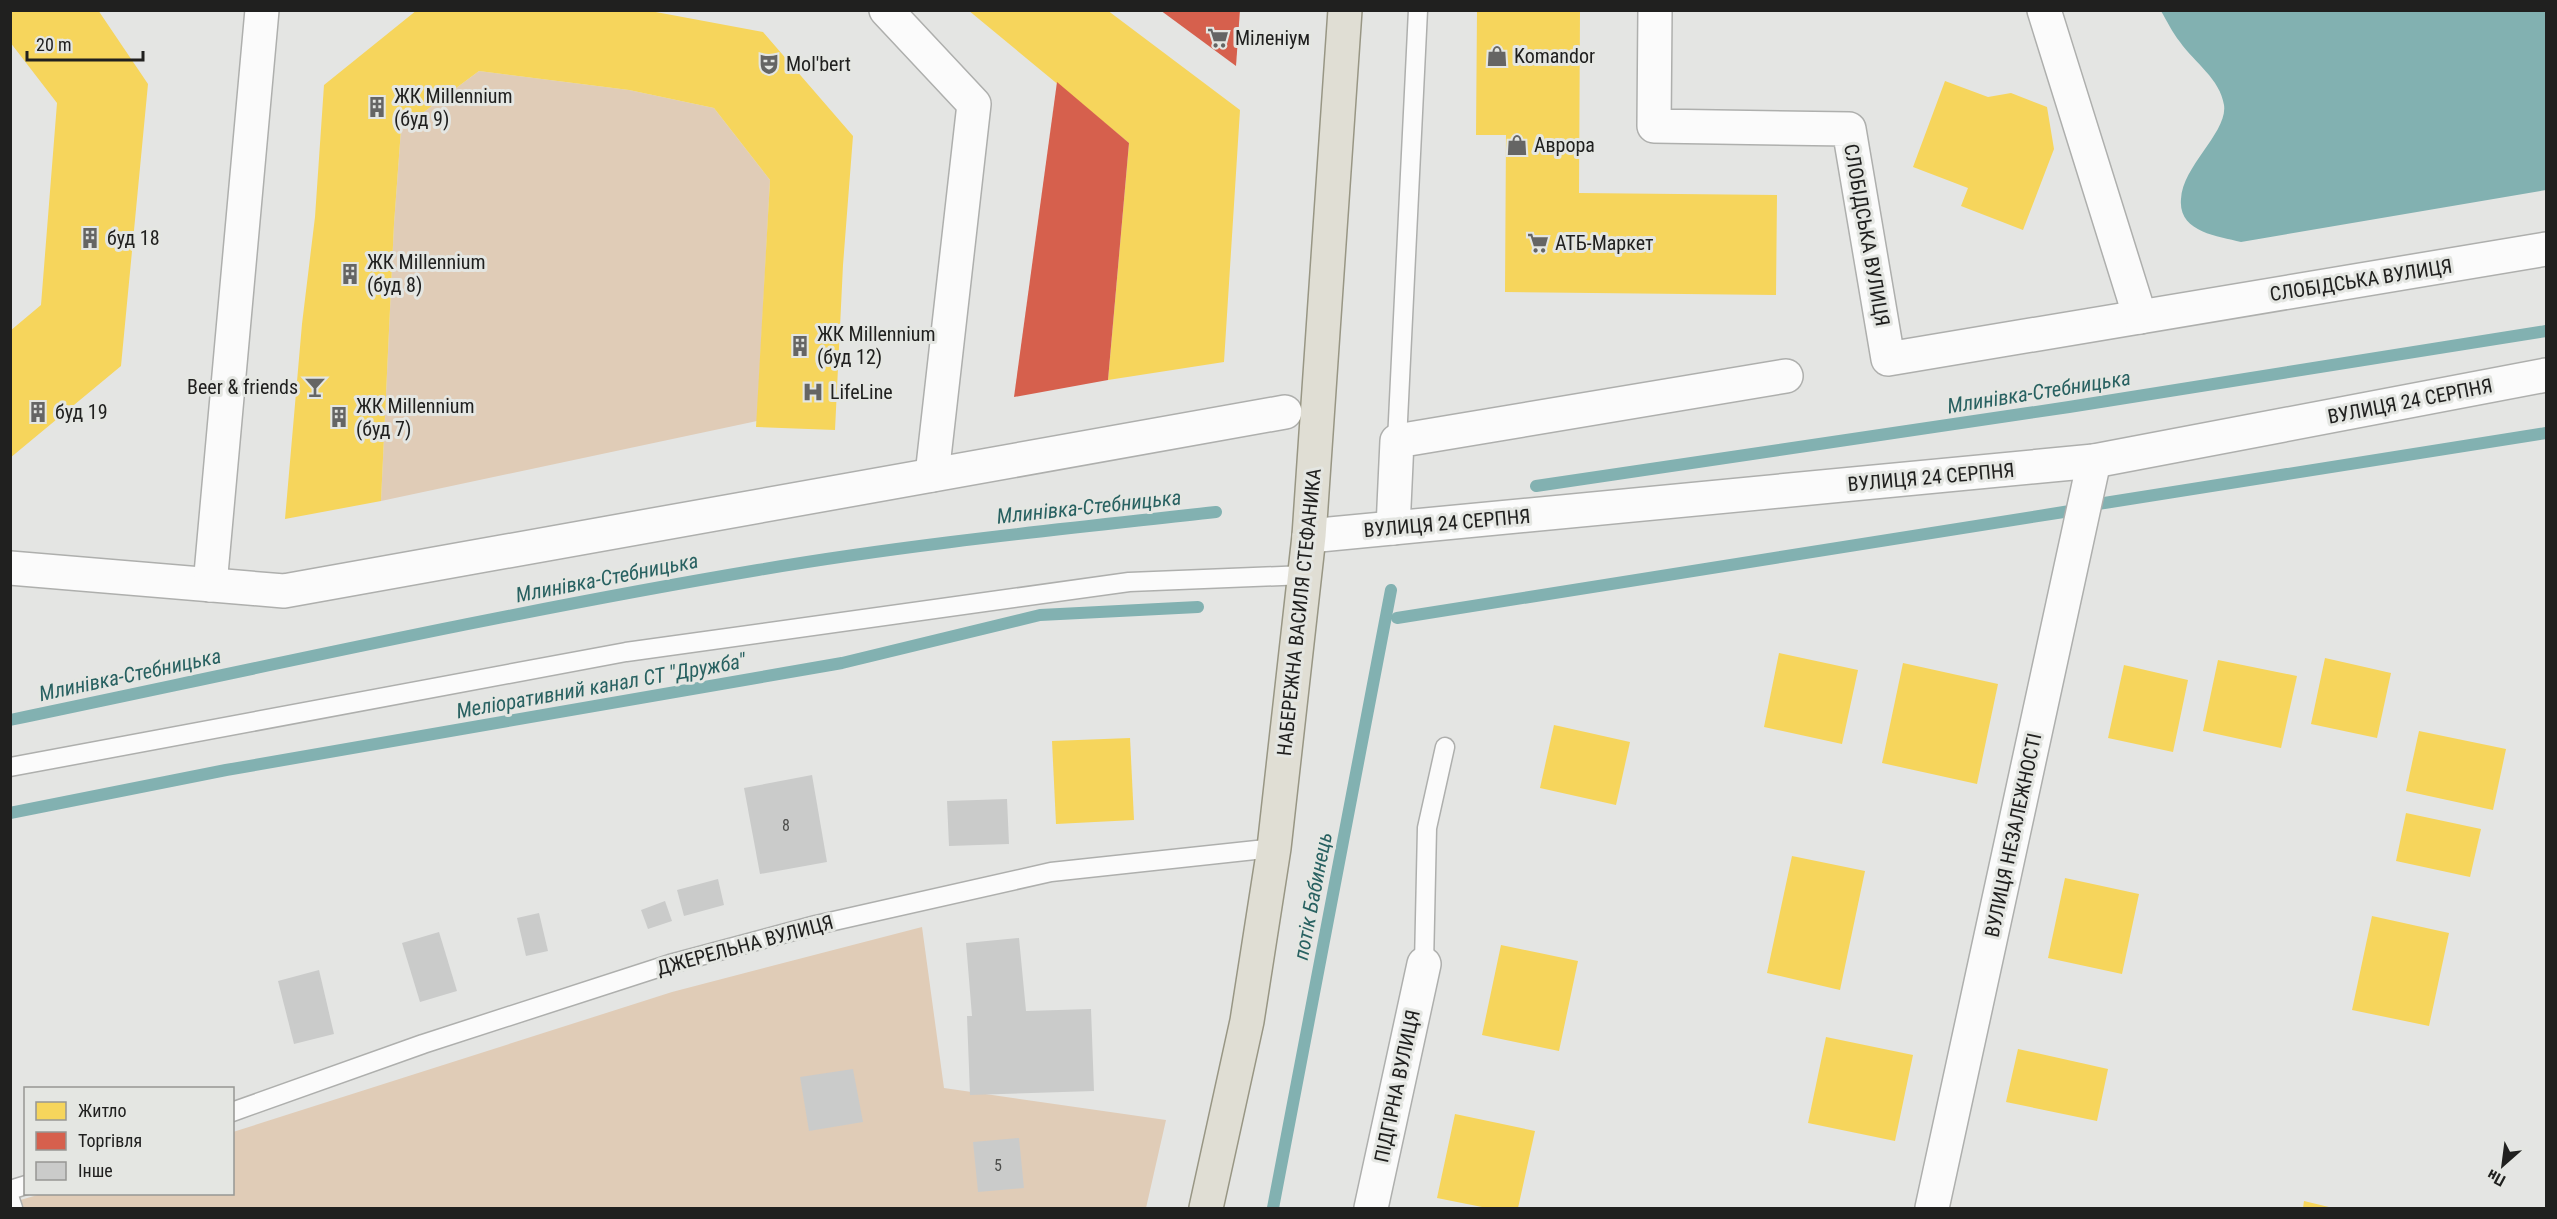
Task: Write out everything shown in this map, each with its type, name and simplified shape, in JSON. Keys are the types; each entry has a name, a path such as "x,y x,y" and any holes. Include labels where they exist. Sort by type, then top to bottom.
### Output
{"main road":[{"name":"НАБЕРЕЖНА ВАСИЛЯ СТЕФАНИКА","path":"1206,1209 1247,1021 1274,848 1309,536 1345,10"}],"street":[{"path":"210,585 262,10"},
{"path":"885,10 974,104 932,475"},
{"name":"СЛОБІДСЬКА ВУЛИЦЯ","path":"1655,10 1654,126 1849,129 1888,359 2547,249"},
{"path":"2044,10 2140,317"},
{"name":"ВУЛИЦЯ 24 СЕРПНЯ","path":"1309,536 2094,461 2547,375"},
{"path":"1393,528 1397,441 1786,376"},
{"path":"10,567 284,591 1285,412"},
{"name":"ВУЛИЦЯ НЕЗАЛЕЖНОСТІ","path":"1932,1209 2094,461"},
{"name":"ПІДГІРНА ВУЛИЦЯ","path":"1371,1209 1424,964"}],"lane":[{"path":"1397,441 1418,10"},
{"path":"10,767 626,652 1129,582 1305,575"},
{"path":"1424,964 1427,828 1445,747"},
{"name":"ДЖЕРЕЛЬНА ВУЛИЦЯ","path":"234,1111 423,1044 670,964 816,925 1051,872 1274,848"},
{"path":"10,1199 13,1209"}],"shaded area":[{"path":"479,71 629,90 714,108 770,180 757,421 381,501 394,224 401,129"},
{"path":"922,927 944,1088 1166,1120 1146,1208 11,1208 10,1203 38,1195 234,1195 234,1132 672,992"}],"water":[{"path":"2161,11 2546,11 2546,190 2241,242 2201,231 2186,219 2181,199 2189,174 2219,126 2224,105 2218,87 2177,38"}],"building: Житло":[{"path":"10,10 98,10 148,84 121,366 10,458 10,331 41,305 57,103 10,42"},
{"path":"417,10 645,10 763,32 853,136 843,265 835,430 756,427 770,180 714,108 629,90 479,71 401,129 394,224 381,501 285,519 302,324 315,217 324,85"},
{"path":"968,10 1107,10 1240,110 1224,362 1108,380 1129,143"},
{"path":"1477,10 1580,10 1579,193 1777,195 1776,295 1505,292 1506,135 1476,135"},
{"path":"1945,81 1988,97 2011,93 2047,107 2054,149 2023,230 1961,206 1968,188 1913,167"},
{"path":"1779,653 1858,670 1842,744 1764,727"},
{"path":"2325,658 2391,673 2377,738 2311,724"},
{"path":"2218,660 2297,676 2281,748 2203,731"},
{"path":"1903,663 1998,684 1977,784 1882,763"},
{"path":"2124,665 2188,680 2173,752 2108,738"},
{"path":"1554,725 1630,742 1616,805 1540,788"},
{"path":"2419,731 2506,749 2493,810 2406,791"},
{"path":"1130,738 1134,820 1056,824 1052,741"},
{"path":"2406,813 2481,829 2470,877 2396,861"},
{"path":"1792,856 1865,871 1840,990 1767,973"},
{"path":"2065,878 2139,894 2122,974 2048,958"},
{"path":"2372,916 2449,933 2429,1026 2352,1010"},
{"path":"1501,945 1578,961 1559,1051 1482,1035"},
{"path":"1826,1037 1913,1055 1895,1141 1808,1123"},
{"path":"2018,1049 2108,1069 2097,1121 2006,1102"},
{"path":"1455,1114 1535,1131 1518,1208 1487,1208 1437,1198"},
{"path":"2304,1201 2333,1208 2303,1208"}],"building: Торгівля":[{"name":"Міленіум","path":"1160,10 1240,10 1236,66"},
{"path":"1057,82 1129,143 1108,380 1014,397"}],"building: Інше":[{"path":"812,775 827,862 760,874 744,788"},
{"path":"1007,799 1009,844 949,846 947,801"},
{"path":"718,879 724,905 684,916 677,890"},
{"path":"665,901 672,921 648,929 641,910"},
{"path":"539,913 548,951 526,956 517,918"},
{"path":"439,932 457,991 420,1002 402,943"},
{"path":"1019,938 1026,1011 1091,1009 1094,1091 970,1095 967,1016 972,1016 966,943"},
{"path":"319,970 334,1034 294,1044 278,981"},
{"path":"853,1069 863,1122 809,1131 800,1077"},
{"path":"1019,1138 1024,1188 978,1192 973,1142"}],"waterway":[{"name":"Млинівка-Стебницька","path":"1536,486 2069,407 2546,331"},
{"path":"2098,504 2546,433"},
{"path":"1397,618 2070,511"},
{"name":"Млинівка-Стебницька","path":"10,720 477,622 664,586 930,545 1216,512"},
{"name":"потік Бабинець","path":"1273,1208 1391,590"},
{"name":"Меліоративний канал СТ \"Дружба\"","path":"10,813 226,770 842,663 1040,615 1198,607"}],"place":[{"name":"Міленіум","path":"1218,38"},
{"name":"Komandor","path":"1497,56"},
{"name":"Mol'bert","path":"769,64"},
{"name":"ЖК Millennium (буд 9)","path":"377,107"},
{"name":"Аврора","path":"1517,145"},
{"name":"буд 18","path":"90,238"},
{"name":"АТБ-Маркет","path":"1538,243"},
{"name":"ЖК Millennium (буд 8)","path":"350,274"},
{"name":"ЖК Millennium (буд 12)","path":"800,346"},
{"name":"Beer & friends","path":"315,387"},
{"name":"LifeLine","path":"813,392"},
{"name":"буд 19","path":"38,412"},
{"name":"ЖК Millennium (буд 7)","path":"339,417"}]}
